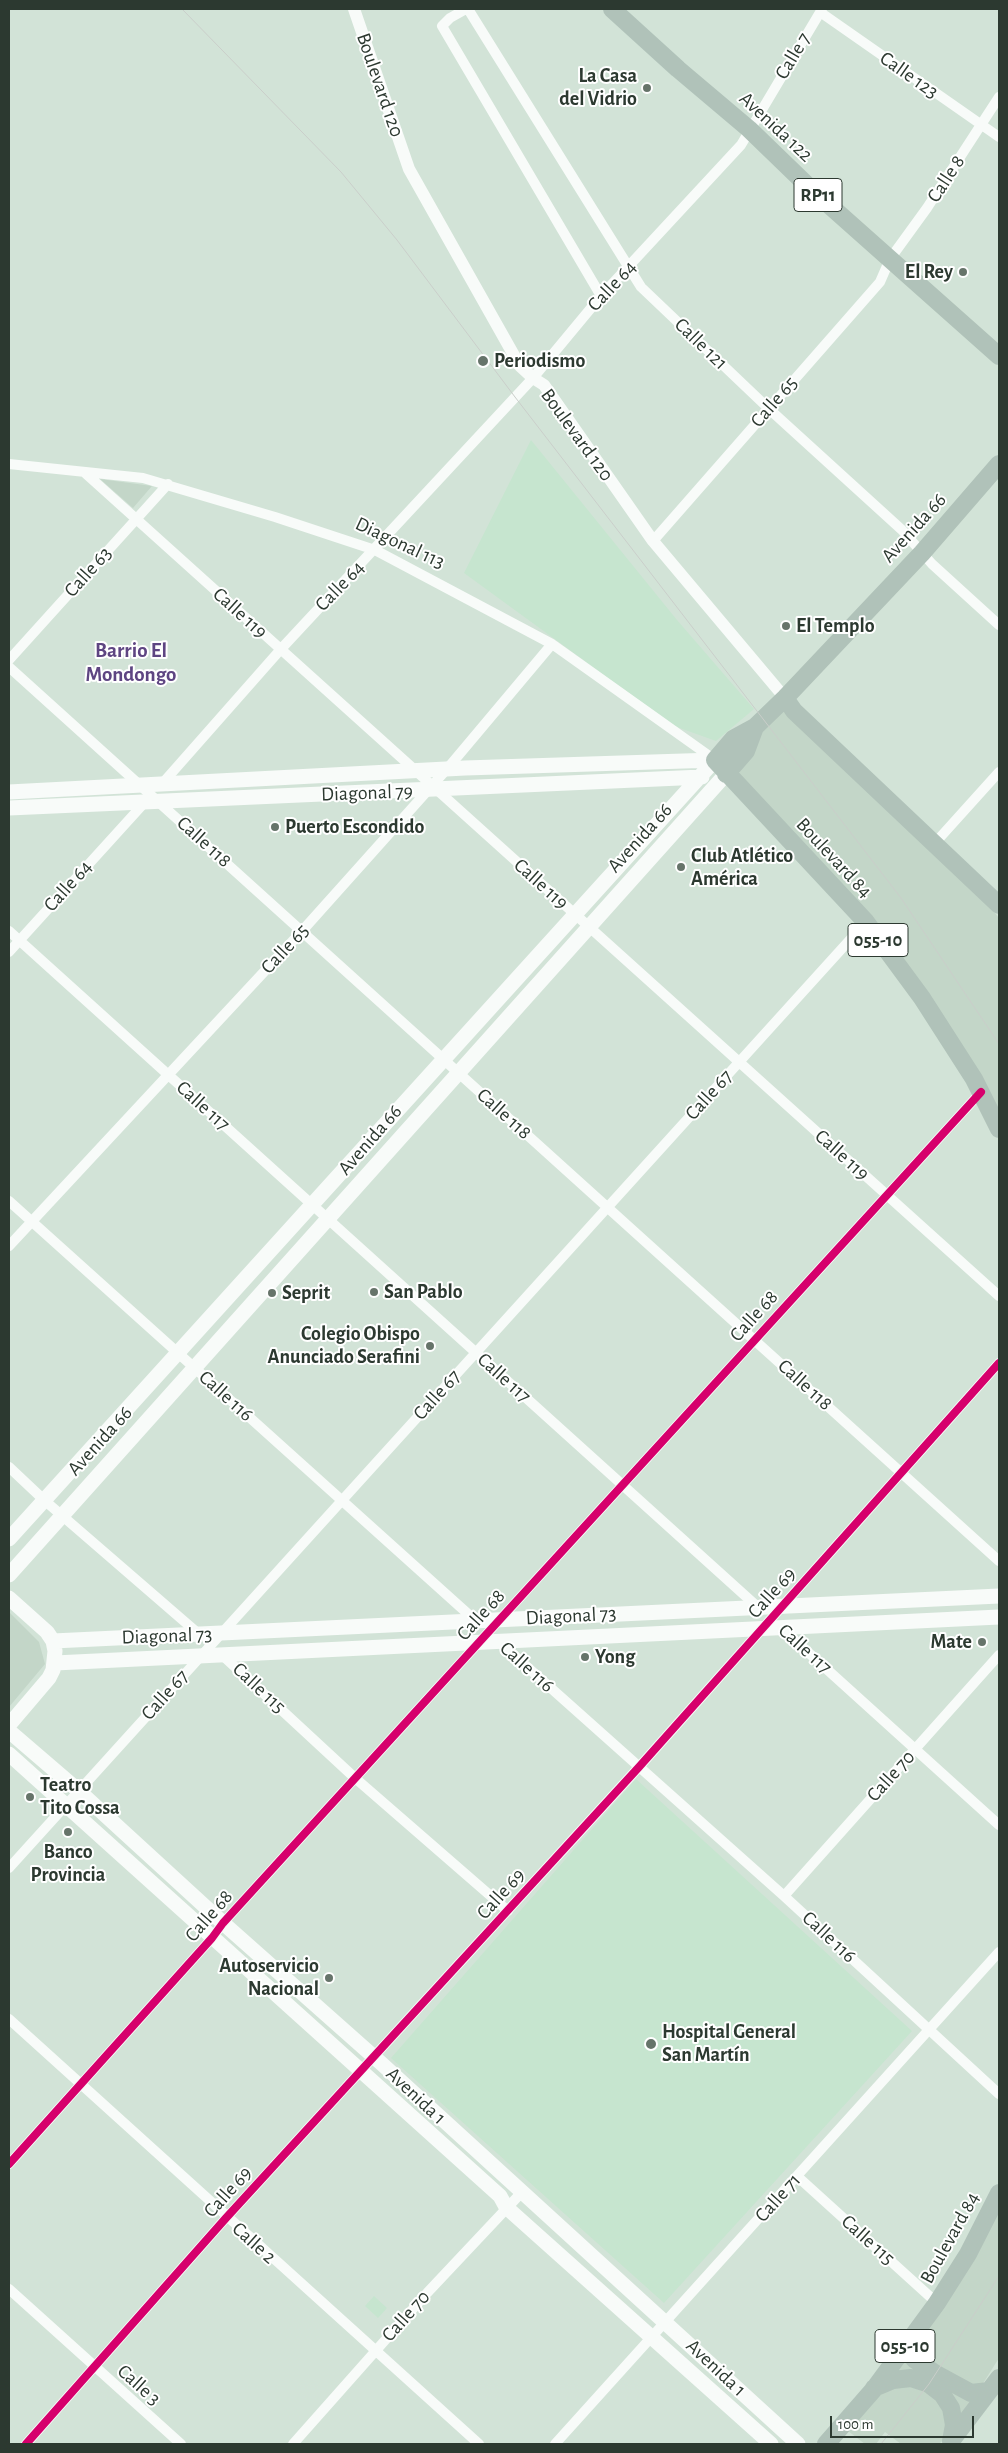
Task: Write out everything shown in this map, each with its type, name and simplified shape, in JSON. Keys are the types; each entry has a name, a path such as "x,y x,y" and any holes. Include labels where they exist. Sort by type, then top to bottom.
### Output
{"highway":[{"name":"Avenida 122","path":"612,9 678,69 749,129 810,188 999,356"},
{"name":"Avenida 66","path":"715,760 732,739 755,727 785,698 922,553 999,464"},
{"path":"785,698 794,711 999,904"},
{"name":"Avenida 66","path":"726,774 746,751 755,727"},
{"name":"Diagonal 113","path":"715,760 726,774"},
{"name":"Boulevard 84","path":"726,774 866,922 922,998 982,1092 999,1129"},
{"name":"Boulevard 84","path":"937,2303 968,2254 999,2193"},
{"name":"055-10","path":"826,2444 874,2388 937,2303"},
{"path":"908,2342 914,2359 964,2391 971,2393 994,2384"},
{"path":"874,2388 892,2380 911,2378 929,2384 942,2394 951,2408 954,2425 950,2443"},
{"path":"950,2443 994,2384"}],"main road":[{"name":"Diagonal 79","path":"9,792 447,769 715,760"},
{"name":"Avenida 66","path":"9,1539 715,760"},
{"name":"Diagonal 79","path":"9,808 152,800 698,778 726,774"},
{"name":"Avenida 66","path":"9,1575 726,774"},
{"name":"Diagonal 73","path":"53,1641 210,1638 476,1621 999,1596"},
{"path":"9,1598 48,1632 53,1641 55,1663 49,1678 9,1725"},
{"name":"Diagonal 73","path":"55,1663 771,1625 999,1617"},
{"name":"Avenida 1","path":"9,1731 80,1792 223,1923 374,2057 798,2444"},
{"name":"Avenida 1","path":"9,1754 500,2196 506,2206 771,2444"}],"street":[{"name":"Boulevard 120","path":"354,9 409,169 520,366 544,385 653,541 785,698"},
{"name":"Calle 121","path":"602,296 442,26 467,9 641,287 768,408 902,530 922,553 999,623"},
{"name":"Calle 7","path":"749,129 821,10"},
{"name":"Calle 123","path":"821,10 999,137"},
{"name":"Calle 8","path":"890,259 982,125 999,97"},
{"name":"Calle 64","path":"9,952 152,800 162,784 280,649 375,550 533,378 602,296 741,145 749,129"},
{"name":"Calle 65","path":"653,541 880,282 890,259"},
{"name":"Diagonal 113","path":"9,464 143,478 168,484 375,550 552,644 715,760"},
{"name":"Calle 119","path":"84,472 416,771 433,789 999,1296"},
{"name":"Calle 63","path":"9,660 168,484"},
{"name":"Calle 65","path":"9,1246 433,789 447,769 552,644"},
{"name":"Calle 118","path":"9,667 139,785 152,800 302,931 999,1561"},
{"path":"935,843 999,772"},
{"name":"Calle 67","path":"9,1868 80,1792 200,1656 210,1638 342,1500 866,922"},
{"name":"Calle 117","path":"9,931 758,1607 771,1625 915,1749 999,1825"},
{"name":"Calle 68","path":"9,2164 212,1938 223,1923 355,1778 488,1639 499,1620 982,1092"},
{"name":"Calle 116","path":"9,1201 476,1621 488,1639 639,1767 784,1896 999,2094"},
{"name":"Calle 69","path":"26,2444 226,2218 771,1625 782,1606 999,1363"},
{"name":"Calle 115","path":"9,1466 44,1500 210,1638 223,1655 355,1778 508,1911"},
{"name":"Calle 70","path":"784,1896 999,1655"},
{"name":"Calle 71","path":"555,2444 653,2338 999,1952"},
{"name":"Calle 2","path":"9,2019 226,2218 479,2444"},
{"name":"Calle 115","path":"798,2177 937,2303"},
{"name":"Calle 70","path":"293,2444 506,2206 522,2191"},
{"name":"Calle 3","path":"9,2288 181,2444"}],"shaded area":[{"path":"531,440 677,620 754,709 716,741 674,726 464,573"},
{"path":"100,479 152,486 133,508"},
{"path":"783,711 986,902 999,918 999,1114 987,1086 739,773 762,731"},
{"path":"9,1612 39,1642 45,1664 9,1707"},
{"name":"Hospital General San Martín","path":"636,1779 912,2031 664,2303 391,2058"},
{"path":"999,2207 999,2358 982,2385 976,2388 918,2357 916,2344"},
{"path":"374,2296 387,2308 378,2318 365,2306"},
{"path":"907,2356 975,2396 960,2417 958,2405 893,2376"},
{"path":"906,2385 938,2397 948,2423 944,2439 939,2444 901,2444 885,2432 876,2444 865,2444 848,2431 875,2398 890,2389"}],"tram line":[{"path":"182,9 341,172 397,240 515,397 901,898 999,1044"},
{"path":"881,2444 929,2384 999,2276"}],"cycle path":[{"path":"9,2164 212,1938 223,1923 981,1092"},
{"path":"26,2444 226,2218 639,1767 999,1363"}],"place":[{"name":"La Casa del Vidrio","path":"647,88"},
{"name":"El Rey","path":"963,272"},
{"name":"Periodismo","path":"483,361"},
{"name":"El Templo","path":"786,626"},
{"name":"Puerto Escondido","path":"275,827"},
{"name":"Club Atlético América","path":"681,867"},
{"name":"San Pablo","path":"374,1292"},
{"name":"Seprit","path":"272,1293"},
{"name":"Colegio Obispo Anunciado Serafini","path":"430,1346"},
{"name":"Mate","path":"982,1642"},
{"name":"Yong","path":"585,1657"},
{"name":"Teatro Tito Cossa","path":"30,1797"},
{"name":"Banco Provincia","path":"68,1832"},
{"name":"Autoservicio Nacional","path":"329,1978"},
{"name":"Hospital General San Martín","path":"651,2044"}],"district":[{"name":"Barrio El Mondongo","path":"131,663"}]}
